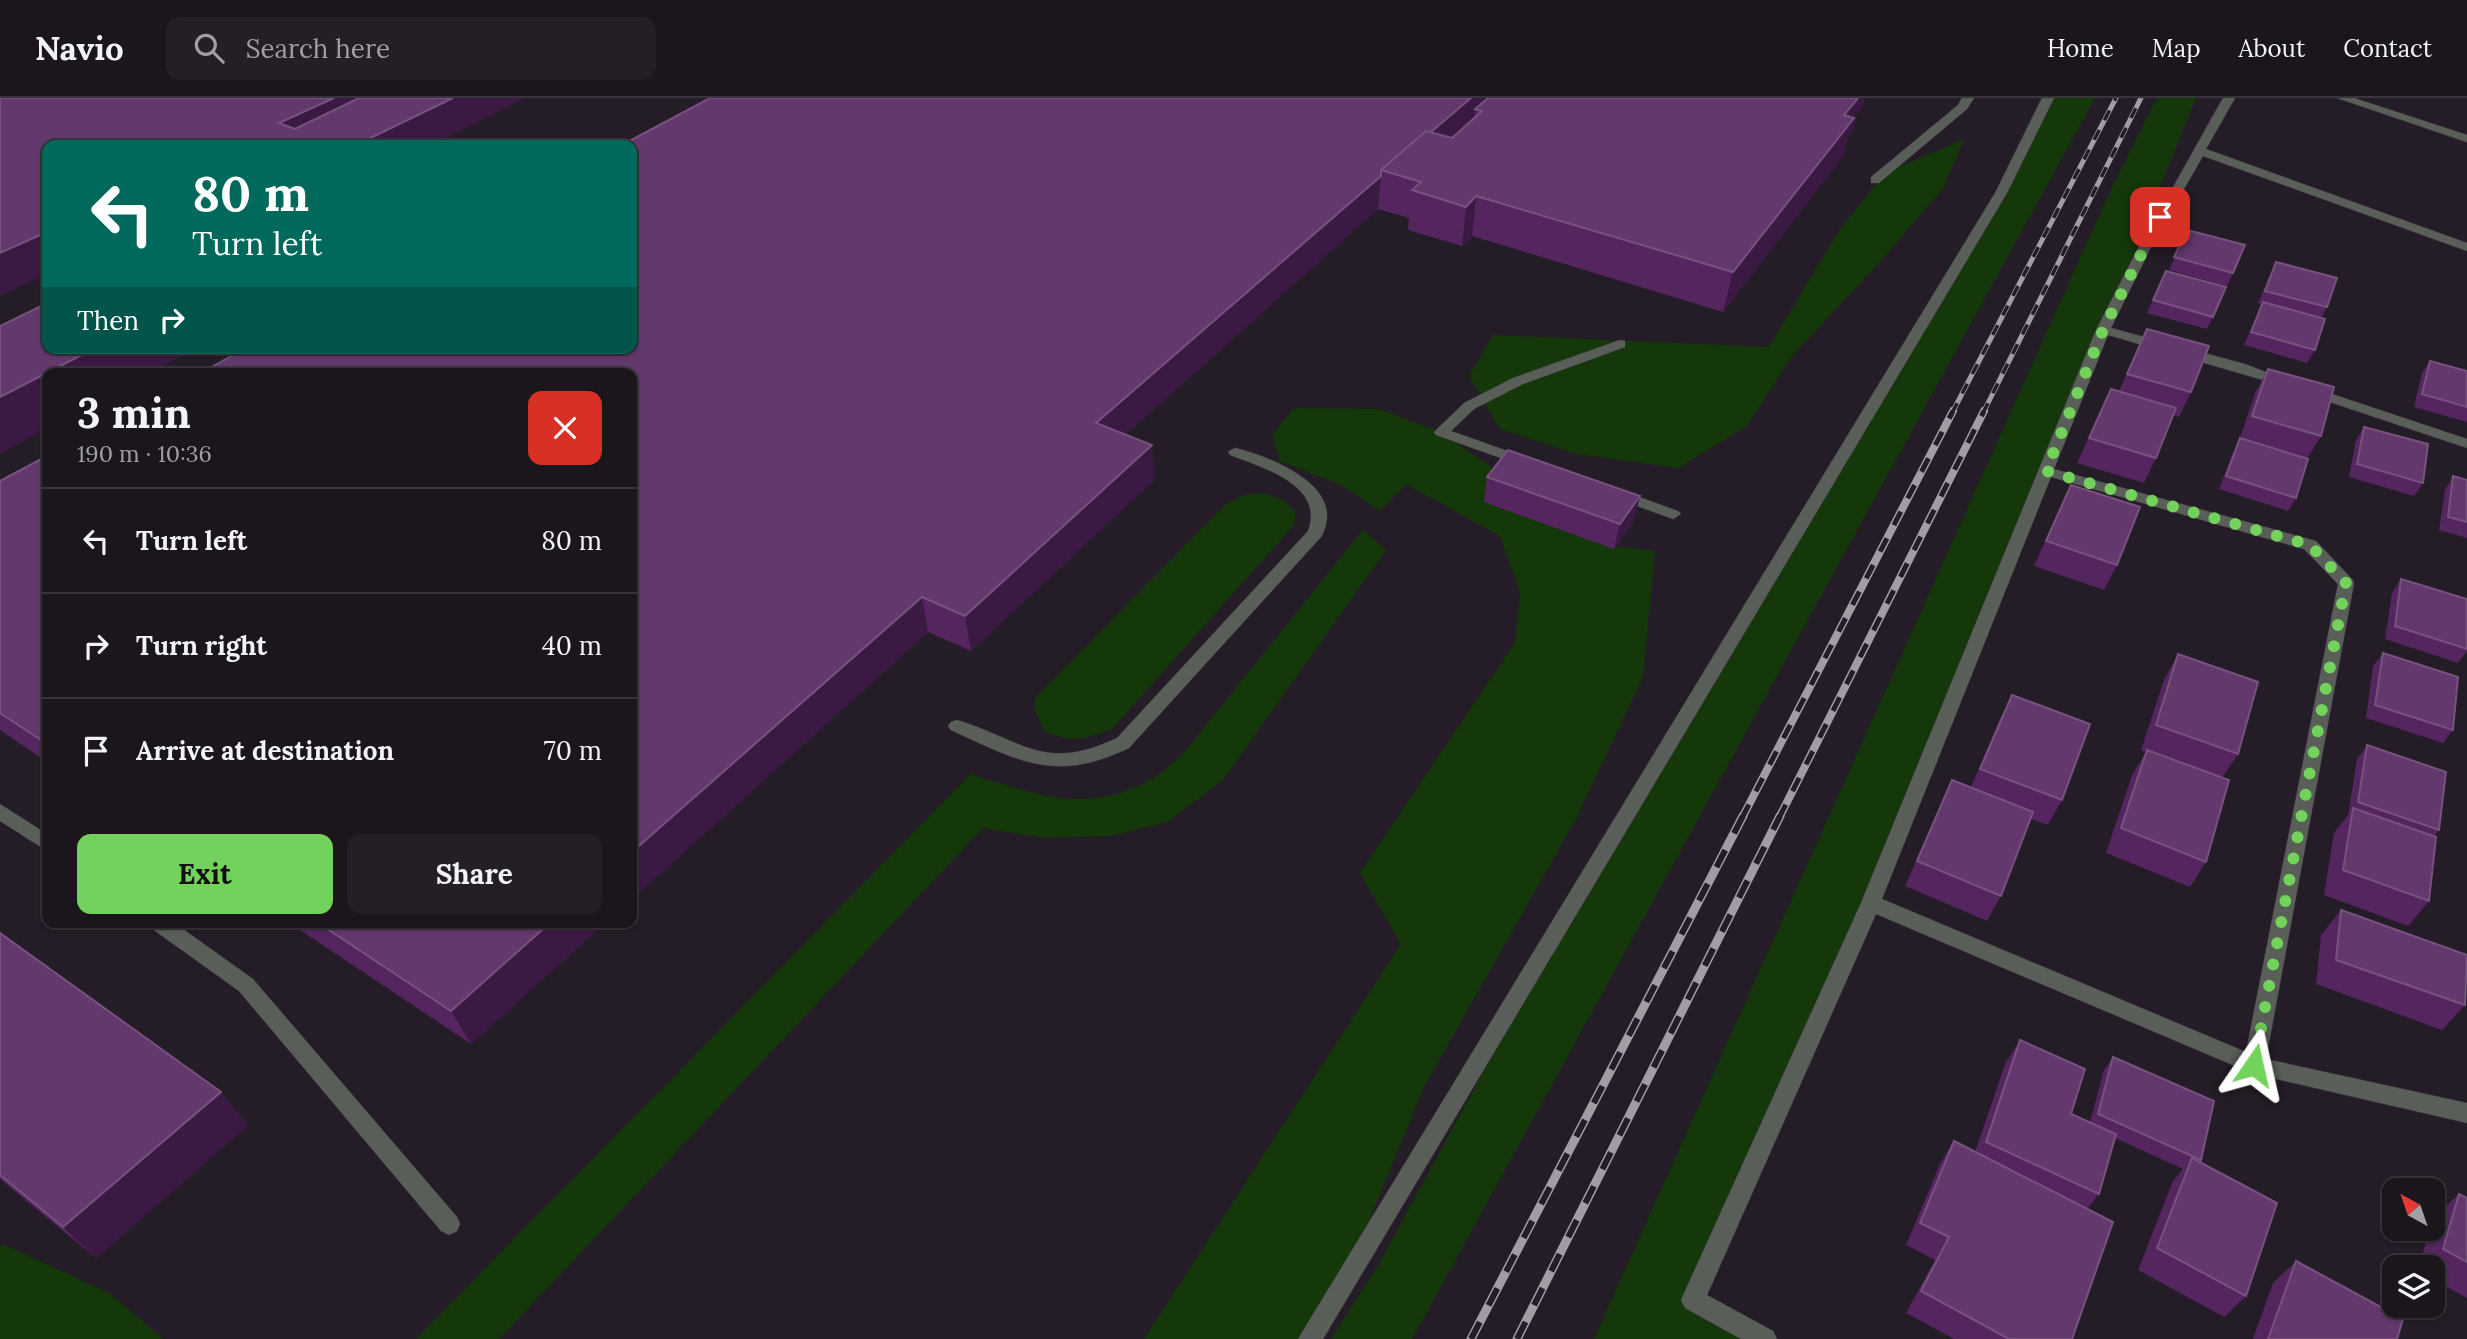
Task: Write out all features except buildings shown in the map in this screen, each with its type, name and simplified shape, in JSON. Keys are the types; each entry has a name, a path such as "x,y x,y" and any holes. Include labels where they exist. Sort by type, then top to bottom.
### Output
{"street":[{"path":"1875,180 1962,107 1968,98"},
{"path":"1310,1339 1994,205 2048,98"},
{"path":"2172,200 2229,98"},
{"path":"2343,98 2467,139"},
{"path":"2201,151 2467,247"},
{"path":"1765,1339 1693,1300 1871,903 2103,330 2160,217"},
{"path":"2103,330 2240,367 2467,444"},
{"path":"1544,469 1441,432 1469,406 1518,381 1620,344"},
{"path":"957,726 1015,752 1049,762 1088,758 1123,743 1315,533 1321,515 1317,499 1298,481 1274,467 1235,452"},
{"path":"2046,471 2310,545 2346,583 2254,1065"},
{"path":"1608,491 1673,514"},
{"path":"0,811 42,841"},
{"path":"1871,903 2254,1065 2467,1113"},
{"path":"166,928 246,985 449,1224"}],"green space":[{"path":"2048,98 2095,98 1412,1339 1331,1339 1377,1267 1606,848 2005,186"},
{"path":"2157,98 2196,98 2070,413 1693,1299 1765,1339 1594,1339 2108,196"},
{"path":"1964,139 1944,187 1878,264 1791,357 1747,426 1678,468 1576,454 1500,429 1469,376 1493,335 1769,347 1840,229 1885,173"},
{"path":"1294,408 1379,409 1441,432 1602,545 1655,551 1643,677 1577,817 1424,1087 1344,1282 1305,1339 1144,1339 1401,944 1360,873 1515,643 1520,592 1500,536 1406,484 1380,511 1341,485 1280,461 1272,435"},
{"path":"1258,493 1275,497 1289,505 1296,514 1293,526 1112,729 1070,739 1045,732 1034,709 1036,697 1226,504 1241,496"},
{"path":"1363,530 1386,550 1223,780 1167,822 1111,836 1043,838 983,828 499,1339 416,1339 971,774 1038,794 1081,799 1125,791 1152,779 1182,755"},
{"path":"5,1245 109,1293 163,1339 0,1339 0,1246"}],"railway":[{"path":"1952,413 2116,98"},
{"path":"1983,413 2141,98"},
{"path":"1742,818 1953,411"},
{"path":"1779,818 1984,411"},
{"path":"1471,1339 1743,816"},
{"path":"1517,1339 1780,816"}],"route":[{"path":"2160,217 2103,330 2046,471 2310,545 2346,583 2254,1065"}]}
